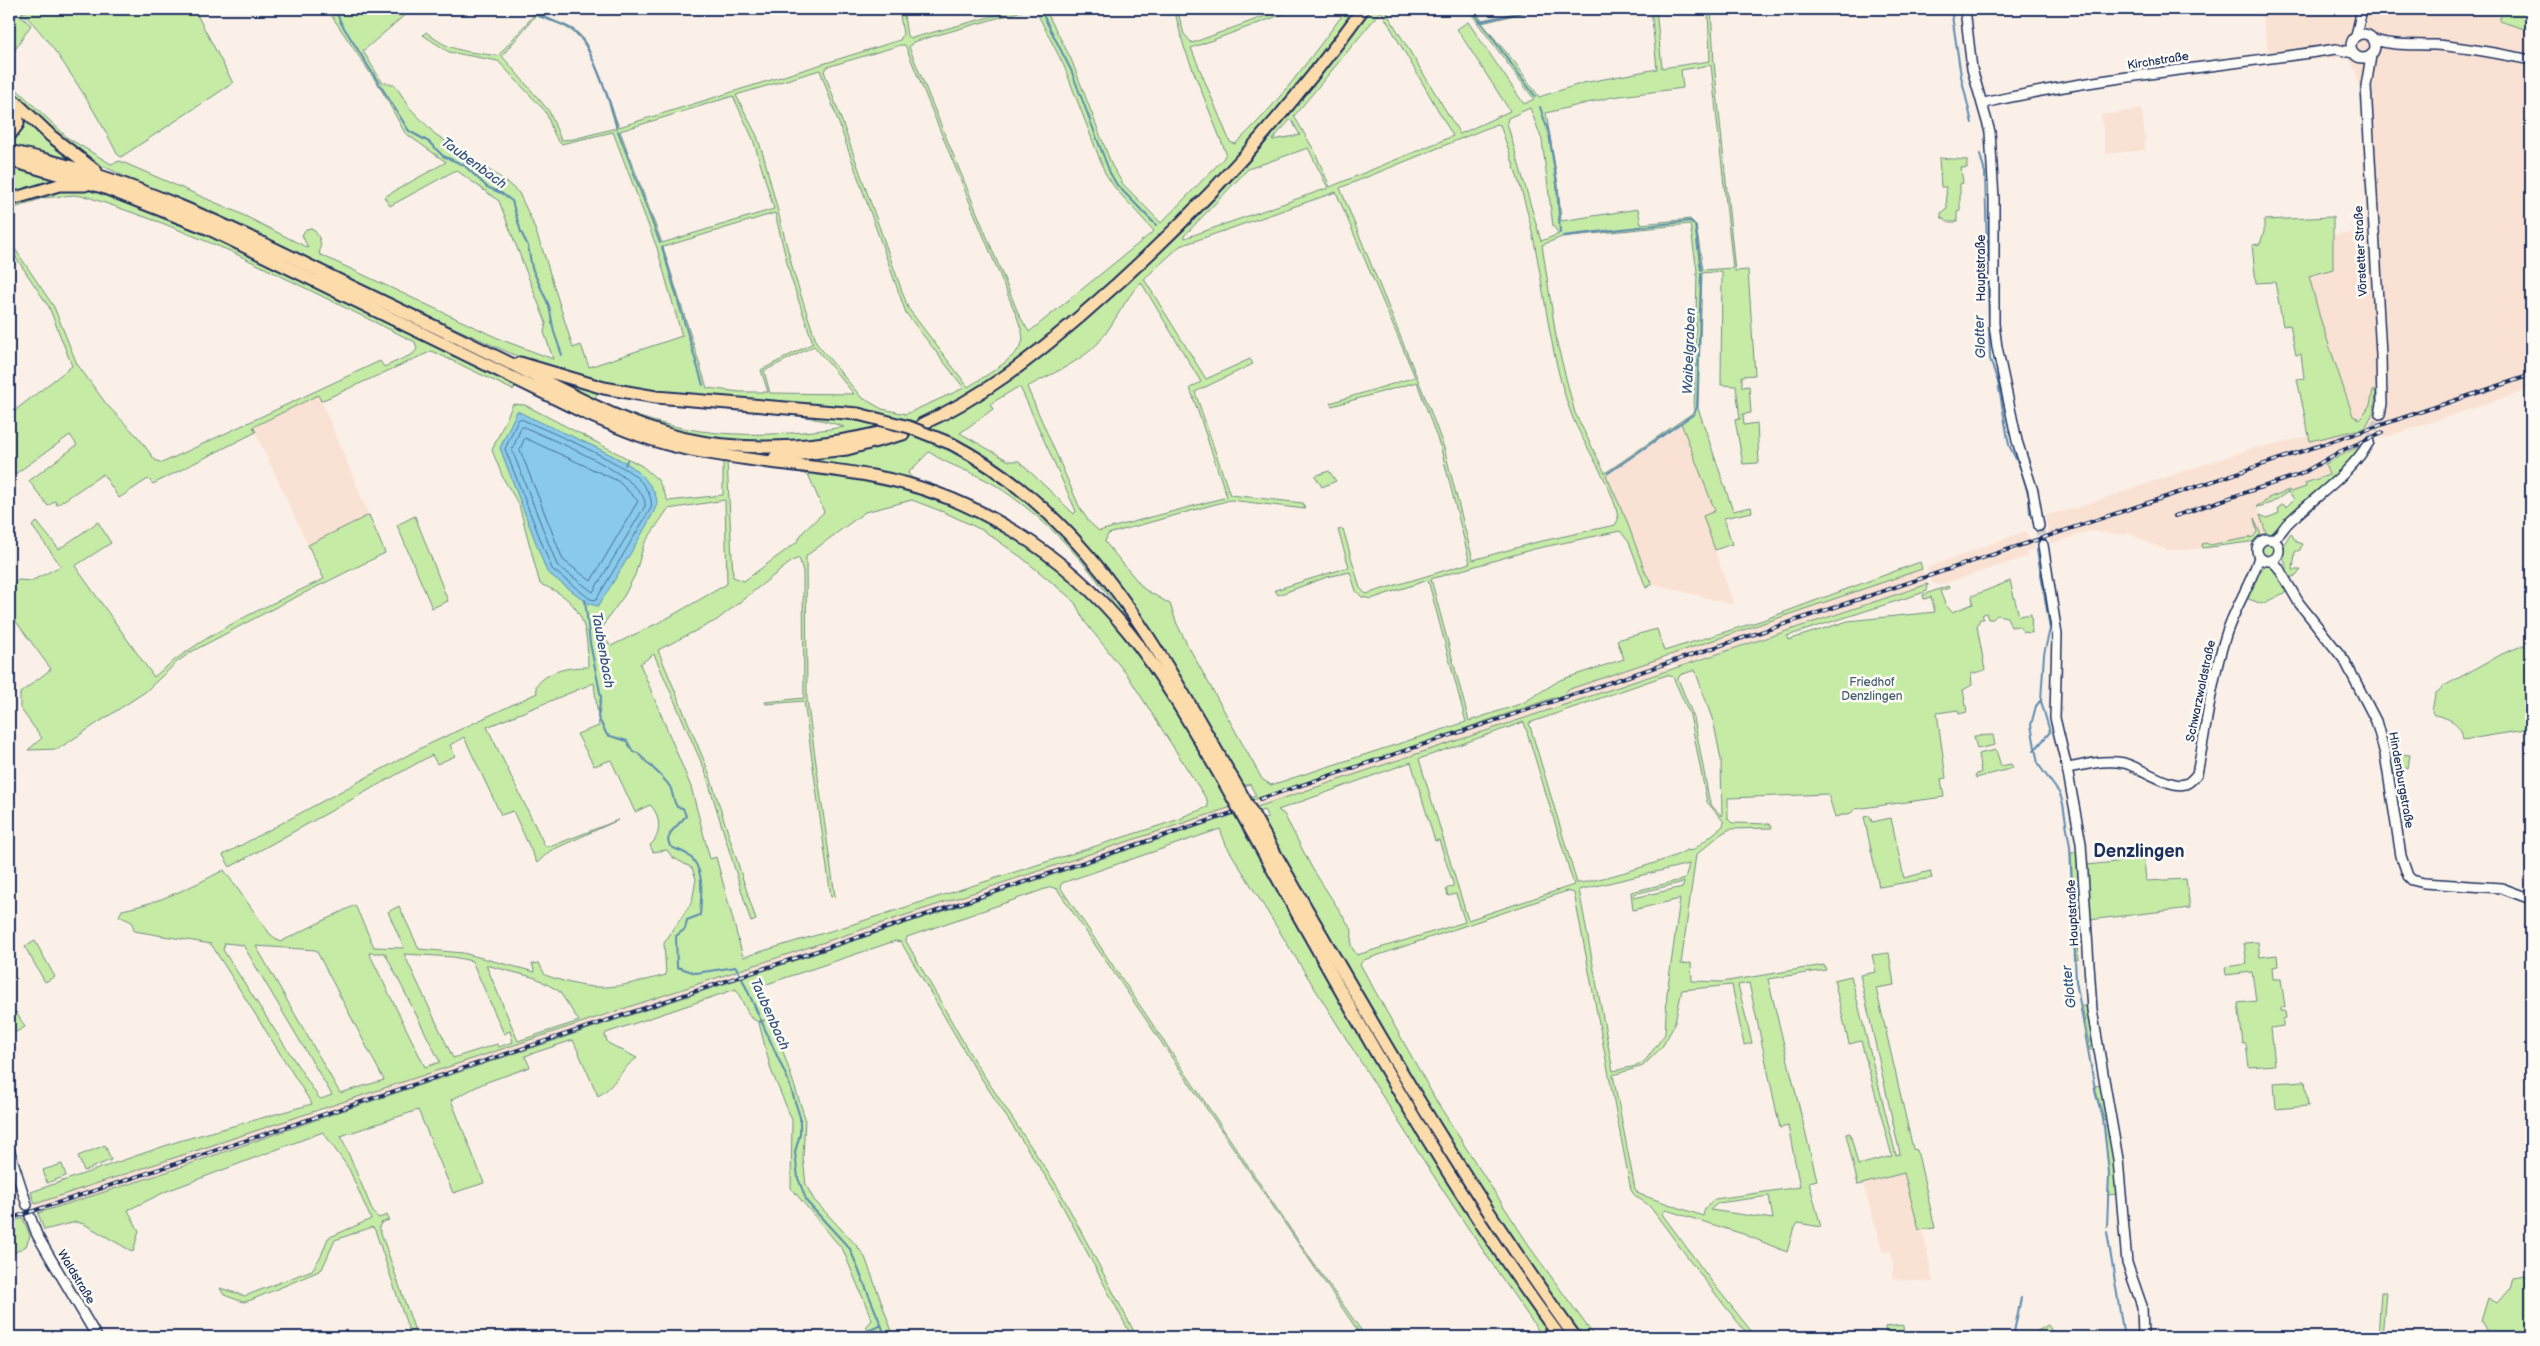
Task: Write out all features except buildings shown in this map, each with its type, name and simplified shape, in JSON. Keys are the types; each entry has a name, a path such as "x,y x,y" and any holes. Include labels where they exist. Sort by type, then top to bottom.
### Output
{"highway":[{"path":"1333,52 1363,9"},
{"path":"922,424 960,406 1001,380 1067,328 1157,247 1224,180 1370,9"},
{"path":"9,136 18,124 13,99"},
{"path":"13,99 103,182"},
{"path":"9,150 103,182 226,237 614,426 648,439 684,448 891,480 955,500 992,519 1041,550 1080,582 1111,612 1141,648 1233,790"},
{"path":"9,160 103,182 164,199 218,222 591,404 634,422 700,441 740,446 805,445 899,432 846,449 753,458"},
{"path":"9,200 59,185 103,182"},
{"path":"498,357 604,388 656,397 858,414 909,427 952,444 988,464 1021,488 1054,517 1091,557 1142,626 1441,1160 1560,1337"},
{"path":"1252,824 1450,1152 1502,1233 1575,1337"}],"street":[{"name":"Hauptstraße","path":"1965,9 1972,69 1990,127 1990,149 1994,178 1994,324 2017,440 2031,484 2039,526"},
{"path":"2362,11 2351,46 2355,55 2364,59 2378,50 2396,45 2436,45 2531,60"},
{"path":"2362,11 2376,45 2372,55"},
{"path":"2355,37 2365,34 2396,45"},
{"name":"Kirchstraße","path":"1984,103 2062,87 2336,49 2355,37"},
{"name":"Kirchstraße","path":"2336,49 2355,55"},
{"name":"Vörstetter Straße","path":"2355,55 2366,86"},
{"name":"Vörstetter Straße","path":"2372,55 2366,86 2381,363 2382,404 2380,414"},
{"path":"2288,585 2284,564 2275,546 2265,540 2259,544 2257,550 2265,559 2275,546 2276,538 2296,516 2352,464 2369,442"},
{"name":"Hauptstraße","path":"2043,545 2057,634 2055,718 2067,768 2082,849 2092,1010 2118,1159 2127,1263 2142,1306 2143,1337"},
{"name":"Schwarzwaldstraße","path":"2067,768 2100,761 2124,763 2175,785 2185,784 2197,774 2217,665 2225,636 2254,572 2265,559"},
{"name":"Hindenburgstraße","path":"2265,559 2278,567 2288,585 2345,661 2376,721 2385,754 2401,856 2406,872 2412,880 2424,883 2501,888 2531,899"},
{"path":"9,1149 27,1206"},
{"name":"Waldstraße","path":"30,1216 34,1230 97,1337"}],"shaded area":[{"path":"2261,9 2531,9 2531,389 2386,437 2376,438 2325,464 2329,474 2305,483 2306,487 2291,492 2289,490 2268,498 2269,500 2257,506 2265,530 2271,540 2260,542 2261,534 2256,522 2257,532 2253,537 2210,545 2206,543 2202,544 2203,548 2187,550 2166,550 2127,533 2125,535 2089,531 2050,544 2045,515 2069,510 2259,446 2260,448 2309,436 2310,440 2371,418 2373,390 2370,405 2363,417 2360,419 2354,417 2320,318 2309,276 2333,269 2332,235 2366,232 2361,98 2356,72 2352,63 2345,57 2308,60 2307,49 2269,54"},
{"path":"2142,109 2146,150 2106,154 2101,115"},
{"path":"319,395 369,515 308,545 253,427"},
{"path":"1682,423 1715,512 1703,516 1734,605 1653,584 1646,574 1626,519 1606,475"},
{"path":"2025,531 2035,548 2026,551 2027,557 1939,585 1931,582 1927,568"},
{"path":"1922,569 1928,584 1674,667 1670,655"},
{"path":"1663,657 1667,670 744,978 742,970 1565,694 1567,690"},
{"path":"734,973 736,980 592,1029 327,1116 324,1108"},
{"path":"315,1111 318,1119 158,1175 38,1213 35,1204"},
{"path":"1904,1173 1919,1230 1923,1230 1933,1282 1892,1279 1893,1264 1890,1251 1883,1253 1863,1184"}],"green space":[{"path":"33,9 194,9 233,83 121,157 117,154 74,78 45,38 21,13"},
{"path":"327,9 403,9 407,13 363,51 382,82 395,85 410,108 435,134 504,180 519,193 544,254 573,348 581,345 589,367 682,336 657,248 613,132 561,144 545,111 498,61 449,52 423,35 426,32 452,48 498,56 534,15 528,9 539,9 537,13 573,29 581,36 588,47 619,127 900,40 903,34 899,9 903,9 907,36 912,38 1019,9 1029,9 913,42 909,47 1019,315 1029,332 1154,231 1115,188 1105,173 1064,66 1035,9 1045,9 1071,59 1112,166 1123,184 1161,223 1223,159 1226,153 1184,47 1174,9 1177,9 1184,34 1192,43 1284,9 1297,9 1191,48 1230,142 1235,144 1266,113 1308,62 1347,9 1386,9 1460,134 1510,111 1457,29 1468,22 1524,104 1534,99 1469,9 1475,9 1481,20 1539,9 1482,23 1516,64 1539,97 1583,83 1657,69 1651,9 1656,9 1662,68 1710,61 1708,9 1711,9 1714,62 1735,271 1748,270 1755,375 1742,376 1742,387 1749,386 1751,413 1743,414 1744,425 1757,423 1759,463 1743,464 1735,420 1740,419 1736,386 1721,385 1722,271 1702,273 1698,408 1733,511 1751,507 1752,512 1724,518 1732,544 1715,550 1703,516 1715,511 1681,423 1606,475 1626,519 1646,574 1653,584 1646,588 1629,542 1620,531 1534,549 1431,579 1469,721 1523,703 1560,680 1624,659 1617,640 1657,629 1664,651 1763,620 1920,562 1922,569 1567,690 1565,694 1349,768 35,1204 31,1192 179,1141 312,1104 211,944 134,931 132,922 119,916 122,910 162,899 224,870 270,934 280,942 355,905 374,947 404,948 388,912 399,906 419,949 463,953 535,972 532,964 539,963 545,975 579,985 606,987 619,986 666,975 664,943 692,902 696,879 692,868 672,857 667,850 653,852 650,845 657,836 659,825 654,809 650,805 635,812 611,760 594,766 577,734 599,726 594,683 487,727 545,846 552,846 618,820 550,851 537,863 513,811 501,815 464,737 450,745 455,756 437,764 432,755 230,867 223,855 421,748 537,693 536,686 547,676 567,669 588,667 586,638 580,615 565,598 554,590 540,584 519,505 503,478 492,450 513,404 525,405 642,466 658,480 668,501 723,495 723,460 639,441 516,385 513,390 432,351 321,401 318,395 253,427 256,432 153,484 148,479 119,498 103,474 57,505 55,501 48,506 29,481 77,445 70,435 11,477 9,473 9,415 72,366 49,307 9,247 9,240 54,307 77,364 107,405 138,437 155,460 162,463 380,361 384,367 413,354 417,349 415,342 230,251 162,223 88,197 74,195 43,198 9,210 9,203 38,193 69,187 105,192 161,213 636,438 638,433 576,406 207,225 110,186 9,156 9,153 16,154 114,182 176,207 641,429 643,424 530,371 533,363 482,341 233,223 92,162 80,161 9,144 9,131 14,122 14,116 9,107 9,82 68,138 111,164 120,161 237,212 308,248 302,235 306,229 312,228 320,240 319,254 502,340 553,359 544,332 546,323 499,201 456,170 390,206 384,197 446,162 405,133 381,89","holes":["1381,11 1453,136 1330,187 1315,152 1294,116","535,16 559,24 571,30 580,38 596,68 616,128 574,139 561,140 549,111 502,56","905,45 1017,317 1022,334 1022,343 1013,355 998,368 968,387 908,308 824,71 827,67","1711,65 1733,268 1703,270 1696,225 1690,219 1641,224 1638,209 1561,221 1558,184 1546,113 1612,97 1683,88 1681,70","820,70 906,313 964,388 906,414 882,409 861,397 817,344 794,274 757,136 736,95","733,96 753,139 774,209 662,243 620,131","1530,108 1542,140 1553,226 1559,234 1541,241 1507,123 1508,118","1291,119 1300,135 1272,140","1497,124 1500,125 1528,215 1558,372 1564,393 1576,425 1611,495 1618,520 1615,525 1533,543 1473,560 1444,448 1340,188","1308,148 1328,188 1185,238 1184,236 1248,169","1336,192 1415,377 1330,403 1332,406 1417,382 1441,449 1470,563 1366,594 1360,588 1343,529 1338,530 1349,567 1275,590 1278,595 1327,577 1350,572 1356,591 1362,597 1371,599 1428,580 1466,722 1271,785 1262,779 1187,644 1170,604 1144,589 1105,542 1108,534 1230,500 1305,509 1303,503 1230,495 1195,392 1253,364 1250,359 1206,379 1144,279 1180,246","775,213 790,275 813,343 761,370 768,392 740,392 707,388 663,247","1690,224 1697,271 1694,412 1605,473 1575,413 1557,343 1542,245 1562,237","1141,282 1201,382 1190,388 1227,497 1099,531 1089,522 1079,506 1027,387 1084,355 1105,335","814,346 854,394 770,393 764,371","1018,387 1021,389 1076,511 1074,514 1019,461 1009,461 960,433 993,409 990,404","599,392 705,408 799,416 830,422 844,427 779,434 716,433 685,429 624,412 594,398","858,410 907,421 931,429 954,440 950,449 908,432 857,421","929,452 995,485 1012,496 1059,537 1074,552 1112,601 1109,603 1071,566 1048,547 992,513 911,477 908,473","727,461 797,471 809,476 824,512 803,532 797,542 744,581 733,577","878,472 896,476 885,483 866,480","725,500 727,584 664,620 611,646 603,637 602,631 605,622 624,596 635,575 644,544 668,509","912,500 946,513 984,531 1021,557 1075,603 1085,622 1128,676 1207,800 1208,807 1183,818 847,926 743,957 716,857 710,859 691,787 640,664 654,654 705,771 751,922 756,920 708,770 658,650 717,620 792,561 799,558 803,571 804,698 765,702 766,704 804,701 831,897 835,896 807,700 806,556 865,512","1250,784 1256,796 1229,804 1223,793","225,943 243,945 332,1095 321,1099 223,950","256,946 316,950 384,1080 340,1093","369,953 385,953 440,1062 425,1067","404,954 453,957 472,961 504,1034 510,1031 513,1042 499,1047 497,1044 453,1058","486,965 536,978 559,991 579,1021 518,1041"]},
{"path":"2504,9 2531,9 2531,31 2499,21"},
{"path":"18,14 31,25 9,59 9,15"},
{"path":"1939,158 1967,160 1967,168 1961,168 1963,183 1960,184 1960,211 1957,212 1957,222 1947,222 1941,217 1941,213 1947,209 1946,187 1941,187"},
{"path":"9,165 60,181 41,184 9,195"},
{"path":"2333,217 2333,269 2309,276 2320,318 2353,416 2360,419 2370,405 2373,390 2376,392 2374,411 2365,428 2310,441 2297,379 2304,378 2301,354 2296,355 2290,325 2283,326 2275,282 2256,283 2252,245 2260,244 2264,232 2264,220"},
{"path":"2365,443 2351,463 2271,536 2266,533 2260,515 2267,518 2279,513 2278,508 2283,504 2286,507 2294,499 2288,492 2271,503 2257,506 2268,500 2268,498 2289,490 2291,492 2306,487 2305,483 2329,475 2325,464"},
{"path":"1329,471 1336,481 1322,487 1315,476"},
{"path":"369,515 385,553 191,652 177,662 145,692 58,749 28,750 42,738 20,708 20,693 51,669 9,612 9,588 18,580 31,581 61,566 32,526 37,522 59,549 98,522 111,543 75,566 154,677 173,661 214,634 324,579 308,545"},
{"path":"415,516 448,601 432,608 397,525"},
{"path":"2254,518 2261,535 2257,541 2203,548 2202,544 2206,543 2210,545 2253,537 2257,532"},
{"path":"2291,533 2296,542 2302,544 2300,550 2295,552 2293,570 2301,570 2296,576 2289,578 2283,550"},
{"path":"2268,542 2276,550 2268,558 2260,550"},
{"path":"2269,565 2281,575 2286,592 2262,604 2246,598 2258,574"},
{"name":"Friedhof Denzlingen","path":"2010,581 2019,616 2031,614 2032,633 2023,632 2019,626 2011,627 2007,617 1997,615 1993,619 1988,619 1986,613 1982,615 1984,619 1980,619 1977,626 1985,670 1971,674 1972,685 1963,690 1967,712 1959,714 1958,710 1937,713 1946,778 1941,779 1944,797 1855,809 1851,813 1835,817 1828,794 1728,798 1728,819 1732,823 1770,824 1772,828 1730,829 1696,855 1681,964 1691,963 1692,981 1722,982 1824,965 1826,970 1768,979 1817,1180 1809,1182 1821,1227 1798,1223 1793,1231 1787,1252 1743,1234 1666,1210 1662,1214 1712,1282 1756,1337 1750,1337 1651,1208 1635,1196 1631,1190 1574,893 1567,891 1364,960 1360,964 1437,1102 1534,1253 1595,1337 1583,1337 1538,1275 1455,1148 1375,1018 1259,821 1268,817 1264,810 1238,819 1424,1142 1554,1337 1543,1337 1460,1216 1303,970 1226,845 1220,829 1062,883 1060,887 1314,1264 1366,1337 1362,1337 1057,889 1051,887 907,937 906,941 973,1059 1057,1186 1137,1337 1132,1337 1053,1188 972,1064 901,942 895,941 764,985 760,991 771,1015 805,1118 803,1158 806,1185 814,1200 865,1257 894,1337 881,1337 878,1330 870,1333 866,1327 872,1320 843,1250 791,1188 792,1120 771,1070 759,1023 765,1020 758,1022 750,1017 736,989 606,1033 605,1036 608,1043 637,1058 631,1062 609,1088 598,1096 573,1040 525,1056 530,1067 484,1083 451,1100 484,1183 453,1193 418,1110 341,1136 374,1214 379,1218 387,1215 389,1220 381,1223 379,1227 417,1337 411,1337 375,1230 372,1227 335,1240 322,1269 251,1300 243,1302 224,1295 220,1288 245,1296 312,1270 321,1256 328,1238 371,1219 349,1169 323,1132 167,1191 128,1210 139,1231 133,1252 84,1224 76,1222 44,1230 38,1213 158,1175 327,1116 1928,584 1927,591 1787,636 1788,640 1848,621 1935,612 1931,597 1924,599 1923,595 1948,586 1949,588 1940,591 1945,604 1952,612 1973,604 1972,596","holes":["1695,670 1714,724 1721,760 1722,816 1712,806 1709,799 1694,718 1678,679 1680,675","1667,675 1673,677 1690,715 1707,802 1724,822 1723,826 1692,851 1686,850 1667,859 1633,870 1577,883 1529,723","1524,722 1574,885 1468,920 1419,759","1411,762 1435,841 1439,840 1453,883 1453,886 1446,889 1448,896 1456,894 1465,922 1357,955 1351,946 1352,930 1312,868 1284,814 1278,810","1689,864 1685,879 1631,892 1633,910 1680,899 1667,993 1665,1034 1645,1061 1636,1066 1613,1071 1579,890","1684,882 1683,887 1634,898 1634,894","1749,983 1780,1128 1788,1126 1800,1187 1715,1199 1705,1208 1703,1216 1639,1194 1635,1189 1613,1075 1643,1066 1662,1047 1674,1026 1682,990 1732,985 1744,1045 1752,1043 1738,985","1769,1196 1773,1219 1710,1210 1718,1203"]},
{"path":"2529,643 2531,646 2531,729 2463,740 2460,729 2454,722 2434,715 2432,712 2435,694 2444,686 2502,654"},
{"path":"1993,735 1995,745 1977,749 1974,736"},
{"path":"1996,750 2001,766 2011,764 2013,768 1976,778 1975,775 1981,772 1978,754"},
{"path":"2385,753 2410,755 2408,768 2394,770 2394,776 2389,777"},
{"path":"1870,816 1872,822 1891,818 1904,878 1930,871 1932,878 1879,887 1864,817"},
{"path":"2076,852 2081,906 2076,912 2078,960 2076,960 2071,853"},
{"path":"2144,859 2146,881 2186,879 2190,908 2089,920 2087,865"},
{"path":"1297,904 1571,1337 1566,1337 1494,1232 1394,1069"},
{"path":"35,941 55,977 45,982 25,947"},
{"path":"2258,942 2260,957 2277,955 2278,966 2272,967 2273,979 2281,979 2285,1007 2281,1007 2281,1011 2285,1011 2286,1018 2283,1019 2283,1026 2271,1028 2275,1065 2249,1067 2246,1044 2243,1044 2238,1003 2256,1001 2252,972 2226,975 2225,967 2247,964 2244,943"},
{"path":"1889,953 1894,985 1876,988 1913,1149 1917,1150 1935,1228 1919,1230 1904,1173 1858,1185 1846,1134 1850,1133 1858,1165 1892,1156 1861,1041 1849,1044 1834,980 1851,976 1896,1155 1900,1154 1860,975 1876,972 1872,955"},
{"path":"2082,1006 2086,1006 2094,1050 2090,1050"},
{"path":"16,1012 25,1027 9,1036 9,1017"},
{"path":"2305,1081 2308,1106 2276,1109 2274,1083"},
{"path":"2101,1085 2108,1119 2103,1120 2095,1086"},
{"path":"2109,1125 2118,1194 2108,1195 2109,1173 2104,1126"},
{"path":"105,1145 111,1160 84,1171 78,1156"},
{"path":"62,1164 66,1176 47,1183 43,1170"},
{"path":"23,1218 30,1236 26,1246 9,1256 9,1223"},
{"path":"2531,1274 2531,1337 2490,1337 2481,1321 2488,1298 2497,1303 2510,1288 2513,1277"},
{"path":"2381,1292 2386,1292 2382,1337 2378,1337"},
{"path":"1903,1325 1904,1337 1886,1337 1885,1327"},
{"path":"2048,1325 2056,1337 2027,1337"}],"water":[{"path":"517,411 628,464 642,476 654,492 657,503 655,509 631,553 598,606 589,604 547,572 500,448"}],"waterway":[{"name":"Taubenbach","path":"335,9 341,23 409,131 429,142 443,156 464,165 487,187 501,193 512,201 521,232 528,246 532,268 549,306 554,332 562,355"},
{"path":"529,9 534,13"},
{"path":"1040,9 1071,70 1110,173 1117,185 1156,225"},
{"name":"Waibelgraben","path":"1471,9 1535,96"},
{"path":"1479,22 1534,9"},
{"name":"Glotter","path":"1951,9 1961,76 1972,123"},
{"path":"538,15 573,30 580,37 594,61 611,105 617,128"},
{"name":"Waibelgraben","path":"1540,107 1549,134 1557,185 1560,233"},
{"path":"618,131 660,243"},
{"name":"Glotter","path":"1980,154 1985,173 1990,359 1998,382 2009,445 2021,469 2029,497 2030,514"},
{"name":"Waibelgraben","path":"1563,236 1690,221 1695,225 1701,270"},
{"path":"662,247 703,385"},
{"name":"Waibelgraben","path":"1608,473 1694,414 1697,407 1701,274"},
{"name":"Taubenbach","path":"625,465 627,460"},
{"name":"Glotter","path":"2037,550 2050,629 2044,654 2041,700 2036,706 2031,725 2038,764 2060,794 2070,847 2076,981 2096,1095 2103,1118 2109,1173 2107,1226"},
{"name":"Taubenbach","path":"585,600 590,643 601,697 598,717 607,735 627,741 633,752 638,753 666,781 677,807 683,808 686,816 671,832 668,840 670,846 684,852 698,867 701,899 700,915 687,920 685,929 676,936 677,967 696,973 736,967 740,974 788,1080 800,1117 800,1134 795,1152 798,1178 807,1202 850,1249 886,1337"},
{"name":"Glotter","path":"2034,751 2050,732 2041,701"},
{"name":"Glotter","path":"2107,1232 2124,1337"},
{"path":"2013,1337 2021,1298"},
{"path":"852,1337 880,1326"}],"tunnel":[{"path":"2369,442 2380,414"},
{"path":"2039,526 2043,545"}],"railway":[{"path":"1260,799 2531,375"},
{"path":"2175,516 2301,474 2341,451 2382,433"},
{"path":"9,1219 1232,813"}],"district":[{"name":"Denzlingen","path":"2139,851"}]}
